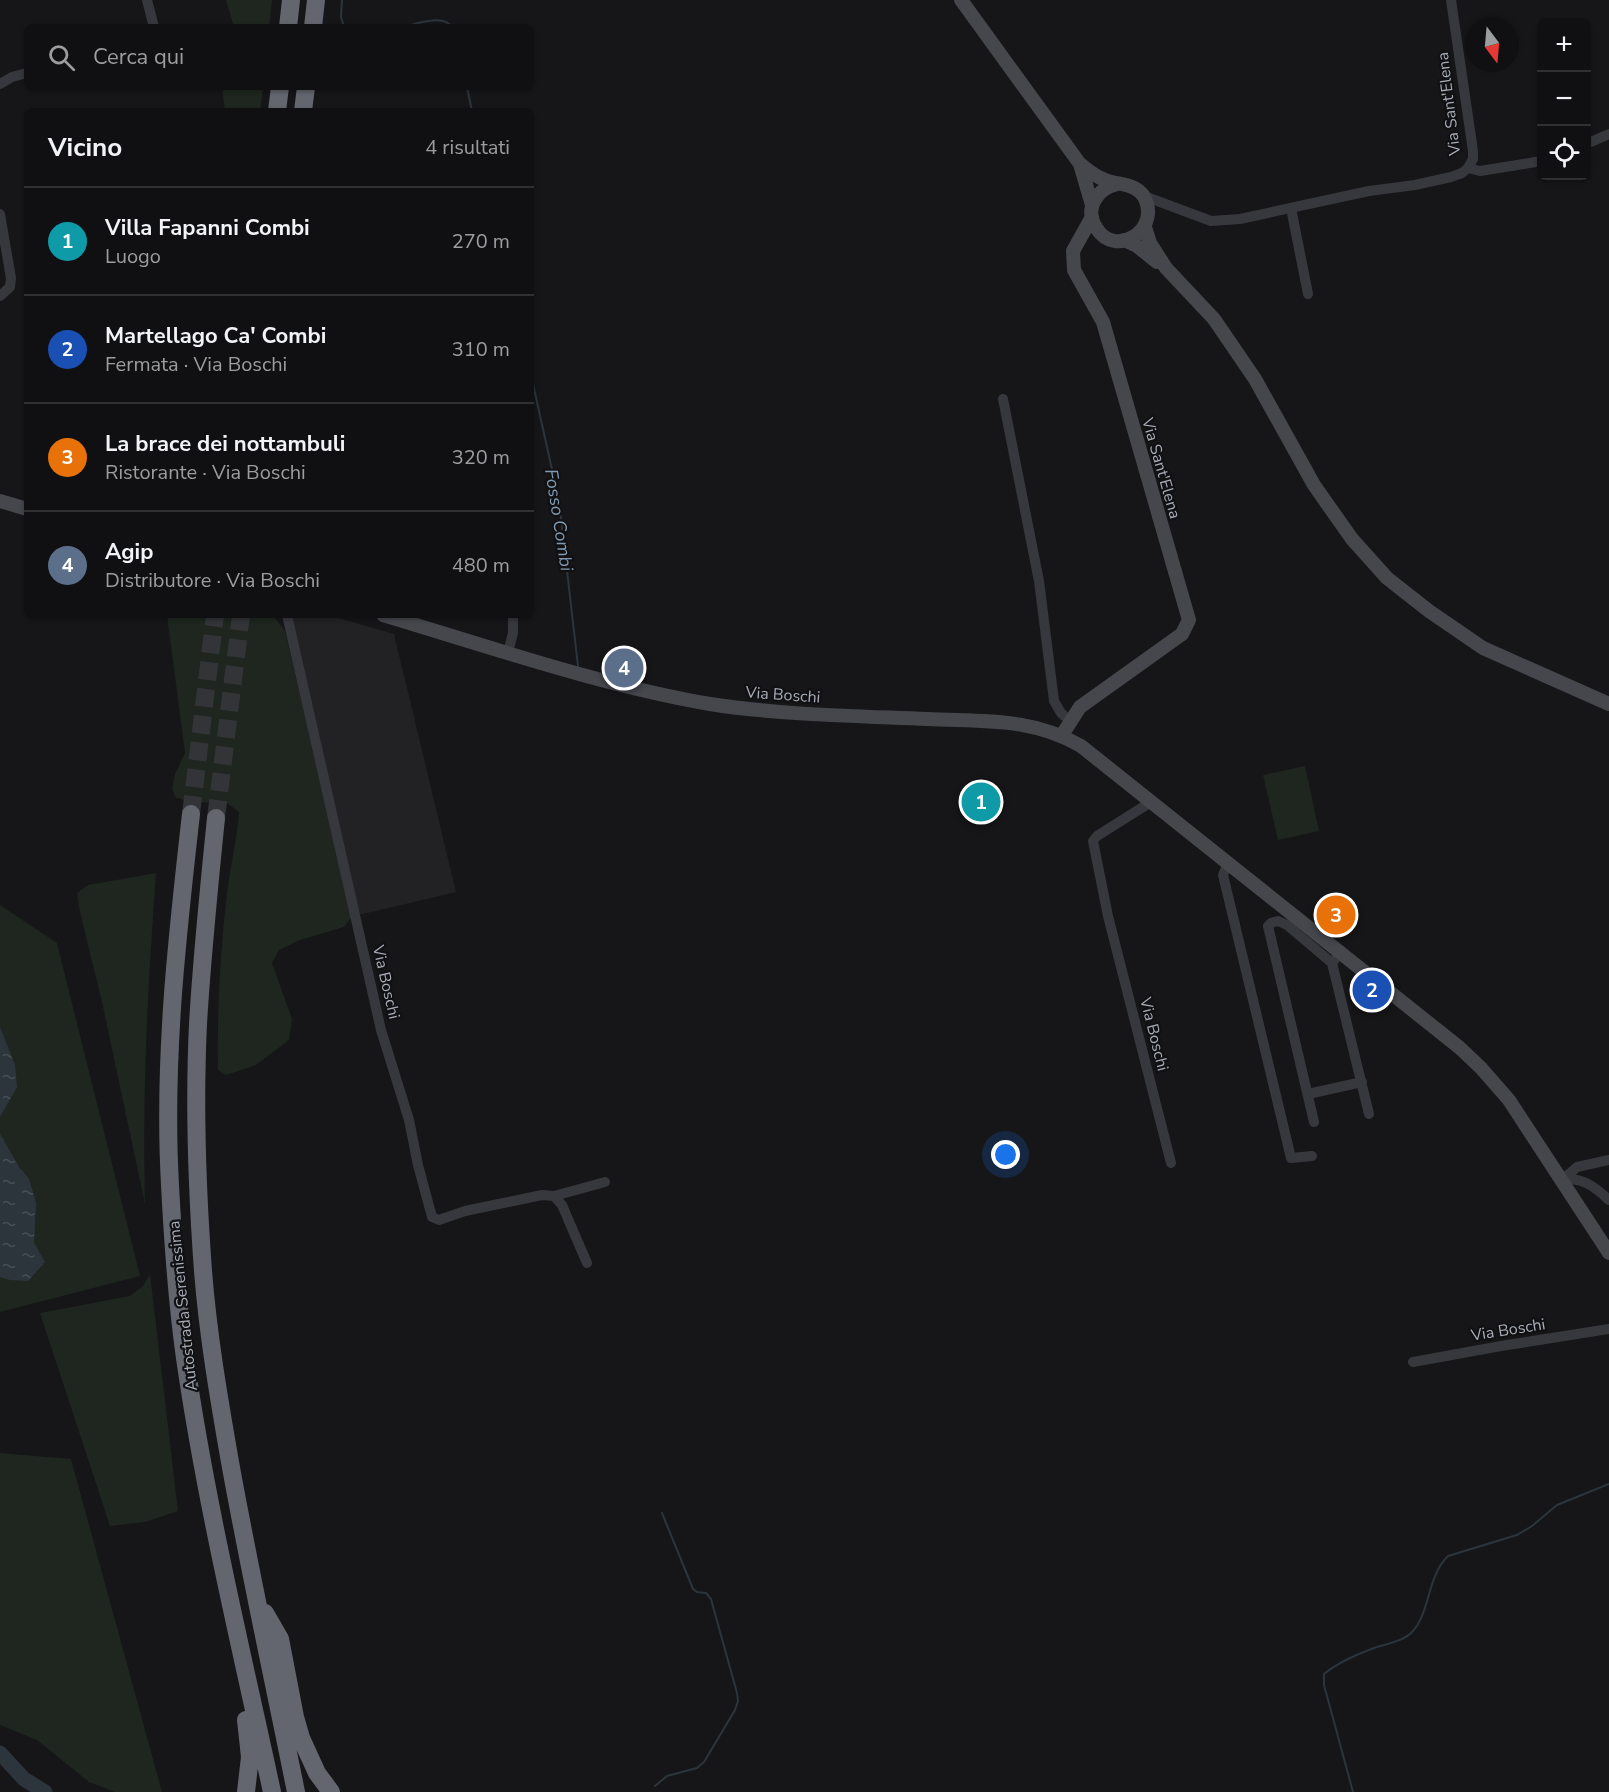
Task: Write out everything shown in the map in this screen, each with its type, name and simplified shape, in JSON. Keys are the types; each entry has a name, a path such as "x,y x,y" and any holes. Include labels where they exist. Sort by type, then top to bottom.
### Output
{"highway":[{"path":"288,24 291,0"},
{"path":"313,24 316,0"},
{"path":"278,108 280,90"},
{"path":"303,108 306,90"},
{"name":"Autostrada Serenissima","path":"191,814 170,1024 168,1113 170,1184 185,1357 210,1502 272,1792"},
{"name":"Autostrada Serenissima","path":"216,818 198,1027 196,1117 203,1275 214,1362 238,1505 296,1792"},
{"path":"256,1595 280,1639 301,1738 317,1773 331,1792"},
{"path":"230,1600 232,1639 245,1702 250,1757 246,1792"}],"main road":[{"path":"961,0 1080,164 1098,177 1134,188 1144,196 1147,204 1147,238 1166,268"},
{"path":"1080,164 1094,225 1102,236"},
{"path":"1077,243 1102,190 1118,184"},
{"path":"1077,243 1090,236 1102,236 1116,241 1124,240 1137,235 1146,223"},
{"path":"1124,240 1137,246 1166,268 1214,319 1255,380 1314,485 1352,540 1387,578 1429,611 1483,648 1609,704"},
{"name":"Via Sant'Elena","path":"1070,721 1080,707 1182,634 1189,620 1103,322 1074,270 1072,254 1077,243"},
{"path":"0,501 24,508"},
{"name":"Via Boschi","path":"392,618 639,690 711,704 816,713 1004,722 1033,726 1062,735 1081,746 1228,863 1336,958 1439,1030 1481,1068 1518,1112 1609,1253"},
{"path":"1062,735 1070,721"}],"street":[{"path":"147,0 153,24"},
{"name":"Via Sant'Elena","path":"1451,0 1473,151 1473,159 1468,168"},
{"path":"0,84 24,74"},
{"path":"1591,142 1609,134"},
{"path":"1144,196 1211,221 1240,219 1369,191 1415,185 1451,177 1468,168 1480,171 1537,162"},
{"path":"1146,223 1158,210 1175,208"},
{"path":"1291,208 1308,294"},
{"path":"0,214 11,278 9,287 0,296"},
{"path":"1004,399 1039,581 1054,701 1061,713 1070,721"},
{"path":"282,618 289,628"},
{"path":"287,618 289,628"},
{"path":"508,652 513,633 513,619"},
{"name":"Via Boschi","path":"289,628 381,1030 409,1120 432,1217 439,1220 465,1211 542,1195 554,1196 605,1182"},
{"name":"Via Boschi","path":"1151,802 1097,836 1093,841 1108,916 1171,1163"},
{"path":"1228,863 1223,875 1290,1158 1312,1156"},
{"name":"Via Boschi","path":"1314,1122 1268,926 1278,921 1287,925 1336,958"},
{"path":"1336,958 1369,1114"},
{"path":"1308,1094 1362,1082"},
{"path":"1562,1180 1577,1167 1609,1160"},
{"path":"1562,1180 1574,1177 1584,1180 1609,1200"},
{"path":"554,1196 562,1205 587,1263"},
{"name":"Via Boschi","path":"1413,1362 1609,1329"}],"shaded area":[{"path":"226,0 272,0 269,24 233,24"},
{"path":"222,90 263,90 260,108 225,108"},
{"path":"167,618 275,618 285,631 352,917 344,927 300,940 279,950 272,963 292,1019 289,1040 256,1065 226,1075 218,1070 222,938 239,812 227,803 194,802 176,798 172,789 175,774 185,753"},
{"path":"292,618 338,618 394,634 456,892 359,915"},
{"path":"1305,766 1319,831 1278,840 1263,775"},
{"path":"156,873 146,1038 145,1204 77,893 88,885"},
{"path":"0,905 57,943 140,1276 0,1312"},
{"path":"150,1274 178,1511 145,1522 110,1526 40,1313 130,1296 143,1286"},
{"path":"0,1453 71,1459 162,1792 115,1792 89,1782 37,1740 0,1725"}],"water":[{"path":"0,1027 15,1065 17,1087 0,1117"},
{"path":"0,1134 19,1167 29,1179 36,1203 34,1243 45,1262 28,1281 0,1277"}],"waterway":[{"name":"Fosso Combi","path":"342,0 343,24"},
{"name":"Fosso Combi","path":"412,24 435,20 449,24"},
{"name":"Fosso Combi","path":"468,90 471,108"},
{"name":"Fosso Combi","path":"534,388 559,501 578,666"},
{"path":"1353,1792 1324,1685 1324,1674 1348,1659 1409,1635 1418,1624 1436,1574 1448,1556 1517,1535 1557,1505 1609,1484"},
{"path":"655,1786 667,1776 697,1768 704,1762 738,1701 711,1599 706,1593 693,1589 662,1513"},
{"path":"0,1753 24,1779 45,1792"}],"tunnel":[{"path":"191,814 215,618"},
{"path":"216,818 241,618"}],"place":[{"name":"Agip","path":"624,668"},
{"name":"Villa Fapanni Combi","path":"981,802"},
{"name":"La brace dei nottambuli","path":"1336,915"},
{"name":"Martellago Ca' Combi","path":"1372,990"}]}
